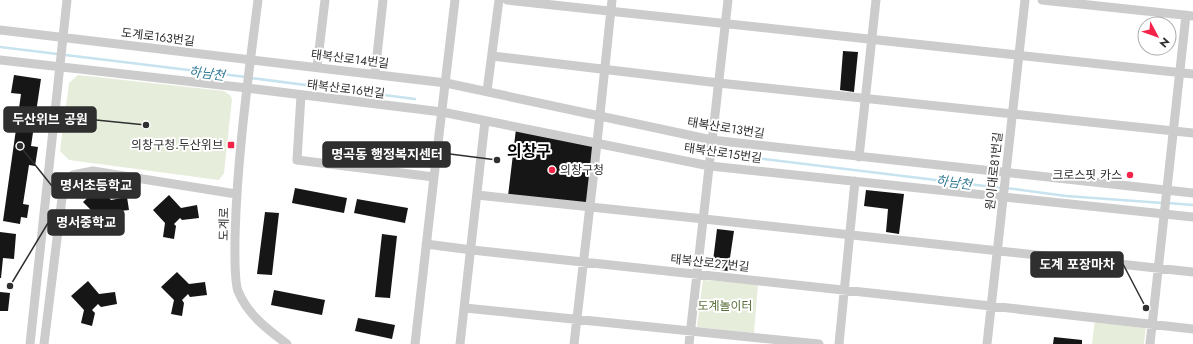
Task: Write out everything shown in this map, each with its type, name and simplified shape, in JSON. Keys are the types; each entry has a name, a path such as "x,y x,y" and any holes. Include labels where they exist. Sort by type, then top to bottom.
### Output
{"street":[{"path":"30,344 67,0"},
{"path":"250,62 258,0"},
{"path":"317,67 325,0"},
{"path":"375,74 383,0"},
{"path":"415,344 455,0"},
{"path":"487,91 499,0"},
{"path":"507,0 1193,74"},
{"path":"574,344 612,0"},
{"path":"689,344 728,0"},
{"path":"858,157 876,0"},
{"name":"원이대로81번길","path":"987,344 1025,0"},
{"path":"1042,0 1189,15 1180,73 1150,344"},
{"name":"도계로163번길","path":"0,30 62,40 250,62"},
{"path":"492,56 719,83 1193,133"},
{"name":"태복산로16번길","path":"0,60 60,63 248,86 301,95 442,111"},
{"name":"태복산로14번길","path":"250,62 317,67 446,85"},
{"name":"도계로","path":"250,62 236,194 235,257 238,290 252,315 287,344"},
{"name":"태복산로13번길","path":"446,85 487,91 712,140 1006,176 1167,193 1193,193"},
{"path":"301,95 297,160 434,177"},
{"name":"태복산로15번길","path":"442,111 710,166 1165,212 1193,217"},
{"path":"460,344 472,250 485,121"},
{"path":"44,344 64,182 73,175 92,171 236,194"},
{"path":"839,344 855,181"},
{"path":"477,196 704,218 1193,272"},
{"name":"태복산로27번길","path":"426,244 1193,329"},
{"path":"465,308 819,344"}],"green space":[{"path":"78,75 224,91 230,95 232,99 224,173 219,180 69,160 60,151 69,83"},
{"name":"도계놀이터","path":"703,280 758,284 754,333 697,327"},
{"path":"1095,319 1146,325 1144,344 1092,344"}],"building":[{"path":"843,51 858,52 854,92 840,90"},
{"path":"14,75 41,79 31,146 38,147 35,166 29,165 23,204 29,205 27,218 21,217 20,224 3,221 21,94 11,93"},
{"name":"의창구청","path":"516,129 596,145 589,204 508,196"},
{"path":"99,187 111,200 127,197 129,210 112,212 110,210 104,216 106,218 104,231 93,229 96,215 83,202"},
{"path":"295,188 347,198 344,213 292,203"},
{"path":"866,190 904,194 899,234 886,232 888,209 864,206"},
{"path":"169,195 181,208 197,205 199,218 182,220 180,218 174,224 176,226 174,239 163,237 165,223 153,210"},
{"path":"357,199 408,208 405,223 354,213"},
{"path":"265,212 279,213 272,275 257,274"},
{"path":"717,229 734,231 728,271 712,269"},
{"path":"0,232 16,234 14,259 3,258 1,278 0,278"},
{"path":"382,234 397,236 390,298 375,297"},
{"path":"177,272 189,284 205,282 207,295 190,297 188,294 182,300 184,303 182,316 171,314 174,300 161,287"},
{"path":"88,281 99,294 115,292 117,304 101,307 98,304 92,310 95,313 92,326 81,323 84,310 71,296"},
{"path":"274,290 325,300 322,315 271,305"},
{"path":"0,292 10,293 8,311 0,311"},
{"path":"358,318 395,325 392,339 355,331"},
{"path":"1054,337 1082,340 1082,344 1053,344"}],"waterway":[{"name":"하남천","path":"0,47 246,77"},
{"name":"하남천","path":"251,78 415,99"},
{"name":"하남천","path":"715,153 1001,188"},
{"name":"하남천","path":"1006,188 1066,196 1163,203"},
{"name":"하남천","path":"1168,203 1193,205"}],"place":[{"name":"두산위브 공원","path":"146,125"},
{"name":"의창구청.두산위브","path":"231,145"},
{"name":"명서초등학교","path":"20,146"},
{"name":"명곡동 행정복지센터","path":"497,160"},
{"name":"의창구청","path":"552,170"},
{"name":"크로스핏 카스","path":"1130,175"},
{"name":"명서중학교","path":"10,286"},
{"name":"도계 포장마차","path":"1146,308"}],"district":[{"name":"의창구","path":"529,151"}]}
